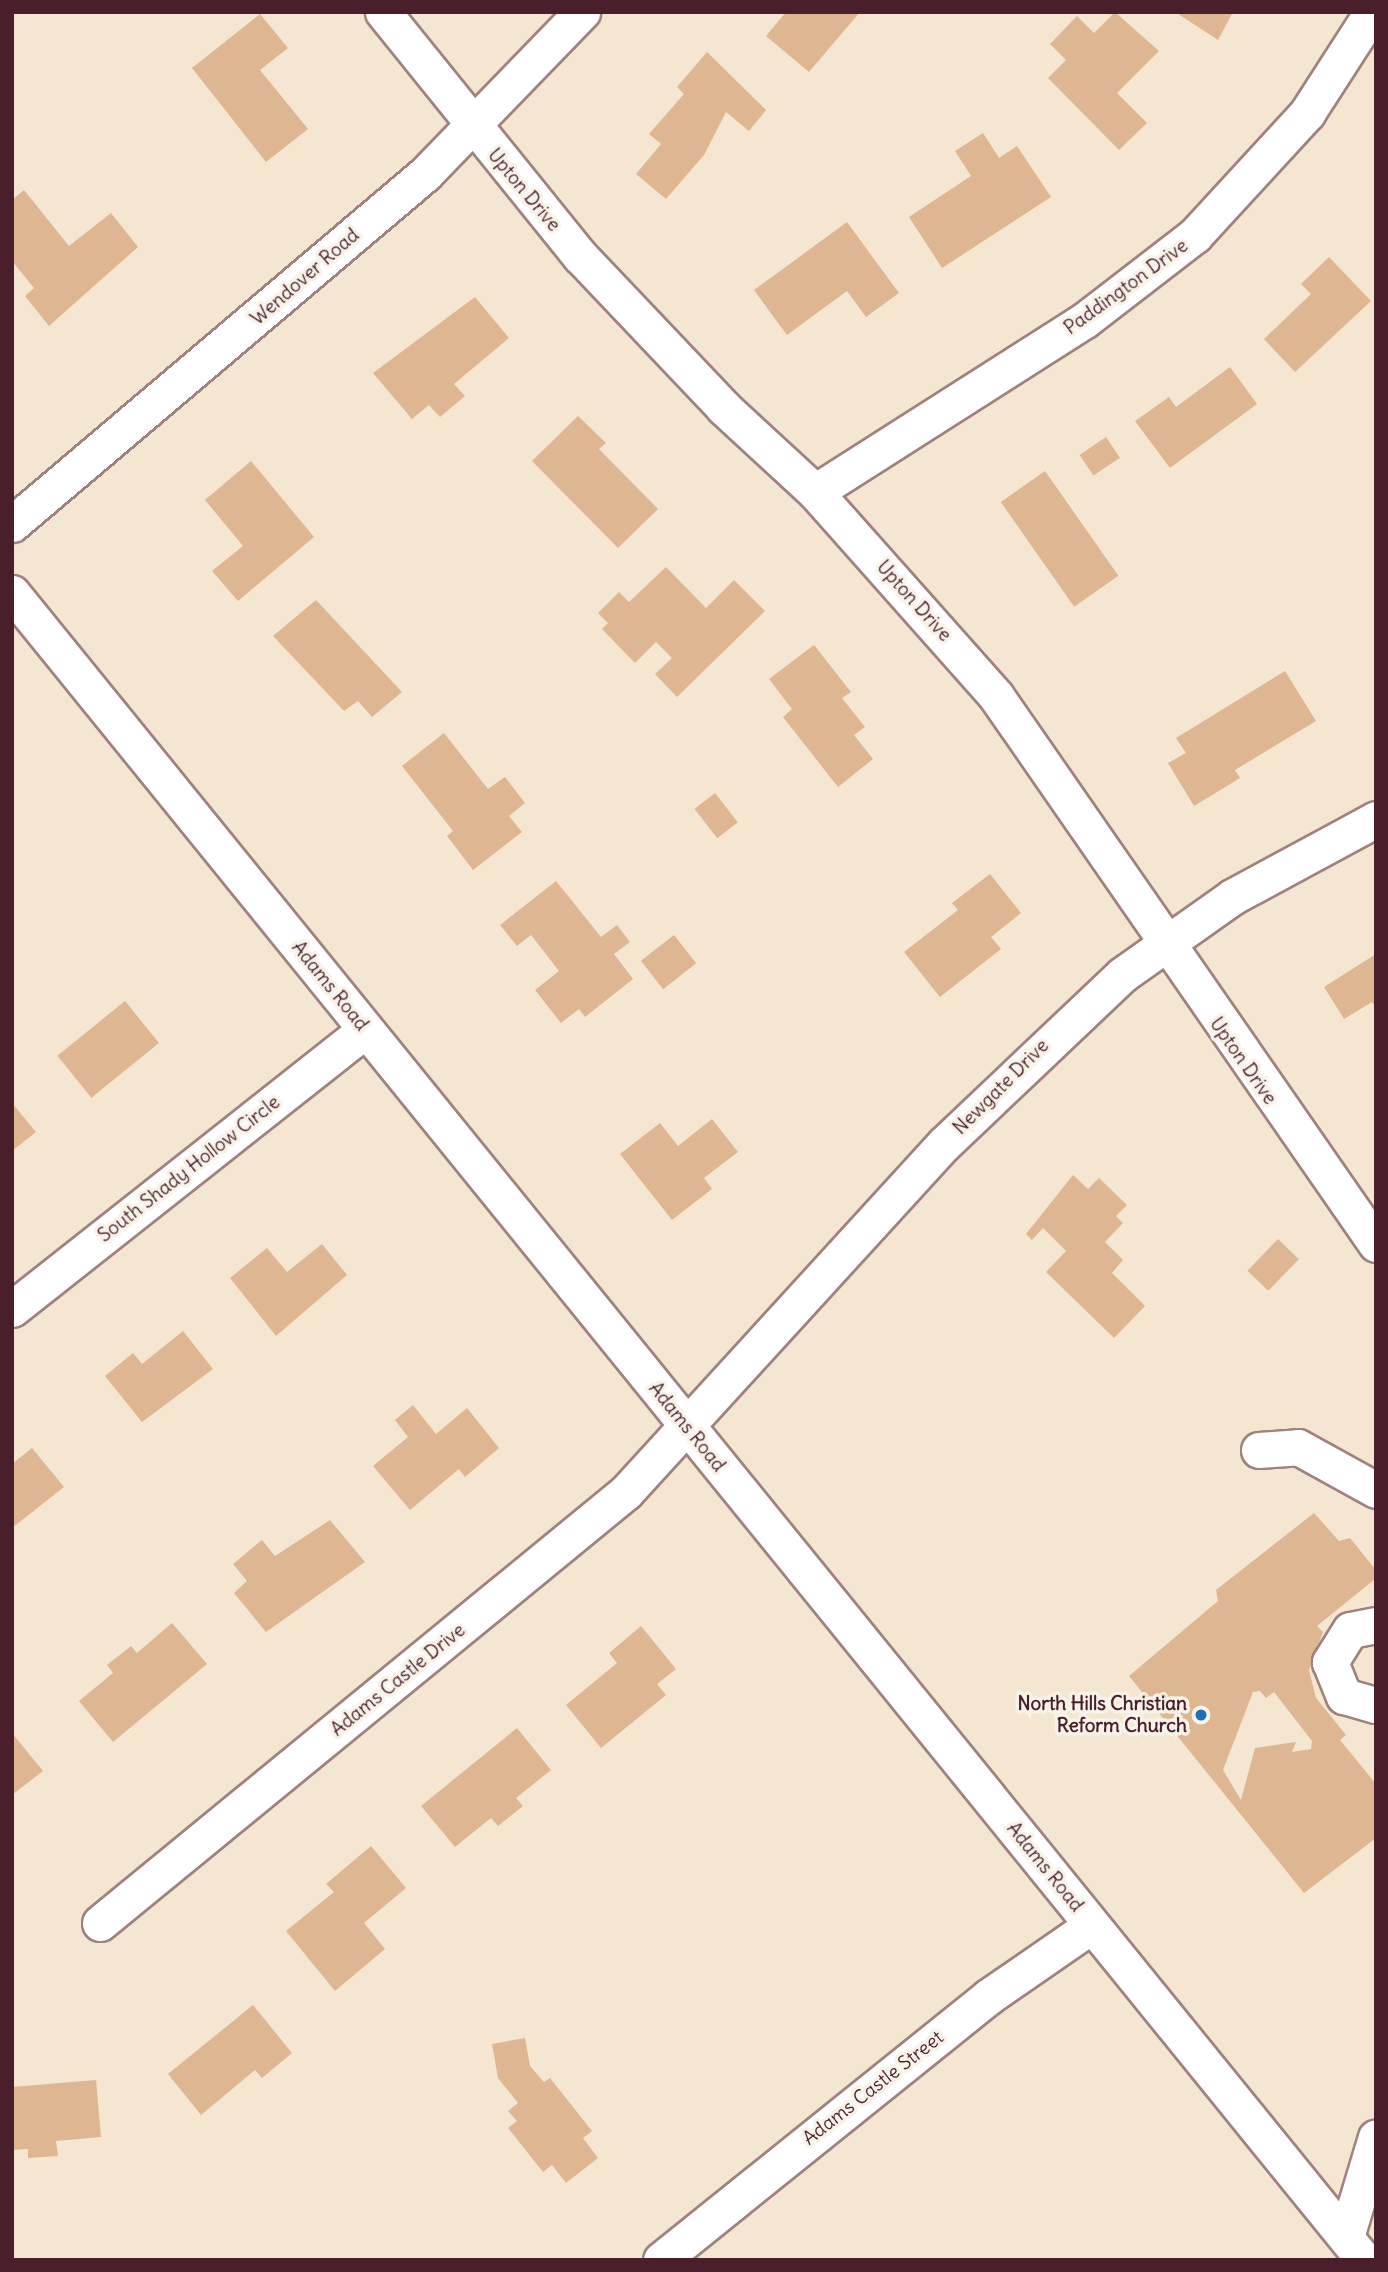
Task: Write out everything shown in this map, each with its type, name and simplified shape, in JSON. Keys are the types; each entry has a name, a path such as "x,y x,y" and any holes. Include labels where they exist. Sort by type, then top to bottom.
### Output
{"street":[{"name":"Upton Drive","path":"383,12 473,129 648,332 815,492 996,696 1162,944 1376,1244"},
{"name":"Wendover Road","path":"12,524 473,129 582,12"},
{"name":"Paddington Drive","path":"815,492 1085,320 1195,235 1307,113 1372,12"},
{"name":"Adams Road","path":"12,593 1355,2248"},
{"name":"Newgate Drive","path":"688,1429 1010,1075 1162,944 1232,897 1376,820"},
{"name":"South Shady Hollow Circle","path":"12,1309 365,1030"},
{"name":"Adams Castle Drive","path":"100,1923 626,1492 688,1429"},
{"path":"1259,1450 1298,1447 1376,1490"},
{"path":"1376,1625 1350,1630 1330,1662 1344,1696 1376,1705"},
{"name":"Adams Castle Street","path":"661,2260 988,1997 1092,1925"},
{"path":"1355,2248 1376,2137"}],"building":[{"path":"786,12 860,12 809,72 766,36"},
{"path":"1115,12 1159,51 1117,93 1147,123 1119,150 1048,78 1066,60 1050,44 1077,16 1094,33"},
{"path":"1175,12 1233,12 1218,40"},
{"path":"260,14 288,48 260,70 308,129 266,162 192,68"},
{"path":"707,52 766,110 749,131 726,112 704,155 666,199 636,174 661,144 649,134 684,94 677,87"},
{"path":"983,133 999,158 1017,146 1051,197 942,268 909,217 971,176 955,151"},
{"path":"24,190 69,246 111,213 138,247 49,326 25,296 34,288 12,261 12,200"},
{"path":"847,222 899,293 866,317 847,291 787,335 754,290"},
{"path":"1329,257 1371,301 1295,372 1264,339 1311,294 1301,284"},
{"path":"475,297 509,338 454,384 465,396 440,417 429,405 412,419 373,373"},
{"path":"1230,367 1257,404 1170,468 1135,421 1169,397 1176,407"},
{"path":"578,416 606,443 599,449 658,509 618,548 532,461"},
{"path":"1106,437 1120,458 1093,476 1079,455"},
{"path":"251,461 314,537 238,601 212,571 243,546 205,500"},
{"path":"1045,471 1118,576 1074,607 1001,502"},
{"path":"666,567 706,608 734,580 765,611 677,697 655,674 672,658 656,642 635,663 602,629 608,623 598,613 619,592 629,602"},
{"path":"316,600 402,692 372,717 358,701 344,711 273,636"},
{"path":"814,645 851,692 842,698 865,727 854,735 873,759 838,787 783,717 792,709 769,679"},
{"path":"1285,671 1316,721 1235,770 1240,778 1194,806 1168,763 1186,753 1176,738"},
{"path":"444,733 488,789 505,777 525,803 509,816 522,832 473,870 447,836 453,831 402,766"},
{"path":"715,793 738,822 717,838 695,809"},
{"path":"990,874 1021,913 991,937 1001,949 940,997 904,952 958,910 952,903"},
{"path":"556,881 601,937 617,925 630,942 614,954 633,979 585,1017 579,1009 561,1023 535,990 559,971 531,935 517,946 500,925"},
{"path":"674,935 696,963 663,989 641,961"},
{"path":"1376,954 1376,1008 1372,1002 1344,1019 1324,987"},
{"path":"125,1001 159,1043 91,1098 57,1056"},
{"path":"12,1103 36,1132 12,1151"},
{"path":"712,1119 738,1152 704,1178 712,1189 672,1220 620,1154 660,1123 678,1146"},
{"path":"1073,1175 1088,1189 1099,1178 1127,1205 1116,1216 1123,1223 1105,1242 1123,1260 1112,1273 1145,1306 1114,1338 1046,1272 1066,1251 1043,1228 1032,1240 1026,1234"},
{"path":"1278,1239 1299,1259 1268,1291 1247,1271"},
{"path":"322,1244 347,1275 276,1336 230,1278 267,1248 287,1272"},
{"path":"183,1331 213,1369 142,1422 105,1376 133,1353 142,1364"},
{"path":"413,1405 436,1434 467,1408 499,1448 465,1477 459,1469 410,1510 373,1466 408,1437 395,1420"},
{"path":"32,1448 64,1487 12,1528 12,1464"},
{"name":"North Hills Christian Reform Church","path":"1314,1513 1339,1541 1350,1538 1376,1570 1375,1579 1317,1626 1323,1632 1309,1670 1316,1698 1346,1735 1340,1740 1376,1784 1376,1838 1304,1893 1129,1676 1218,1601 1216,1590","holes":["1260,1691 1266,1698 1274,1692 1312,1741 1311,1749 1292,1752 1296,1742 1255,1748 1241,1800 1223,1770 1253,1692"]},
{"path":"330,1520 365,1562 266,1632 234,1593 247,1581 233,1564 262,1540 275,1556"},
{"path":"172,1623 207,1664 113,1742 79,1701 113,1673 107,1665 131,1646 137,1653"},
{"path":"641,1626 676,1669 657,1684 666,1695 601,1748 566,1705 617,1663 609,1653"},
{"path":"517,1728 551,1770 516,1798 523,1806 498,1826 491,1818 455,1847 421,1806"},
{"path":"12,1733 43,1771 12,1795"},
{"path":"371,1846 406,1888 364,1923 385,1949 335,1991 286,1931 334,1892 326,1884"},
{"path":"253,2005 292,2053 262,2078 255,2070 201,2115 168,2074"},
{"path":"525,2038 530,2066 544,2082 550,2078 592,2131 583,2138 598,2158 566,2183 552,2165 543,2172 508,2128 517,2121 508,2111 518,2103 498,2078 492,2044"},
{"path":"96,2080 101,2137 56,2141 58,2156 28,2158 28,2149 12,2150 12,2087"}],"place":[{"name":"North Hills Christian Reform Church","path":"1201,1715"}]}
